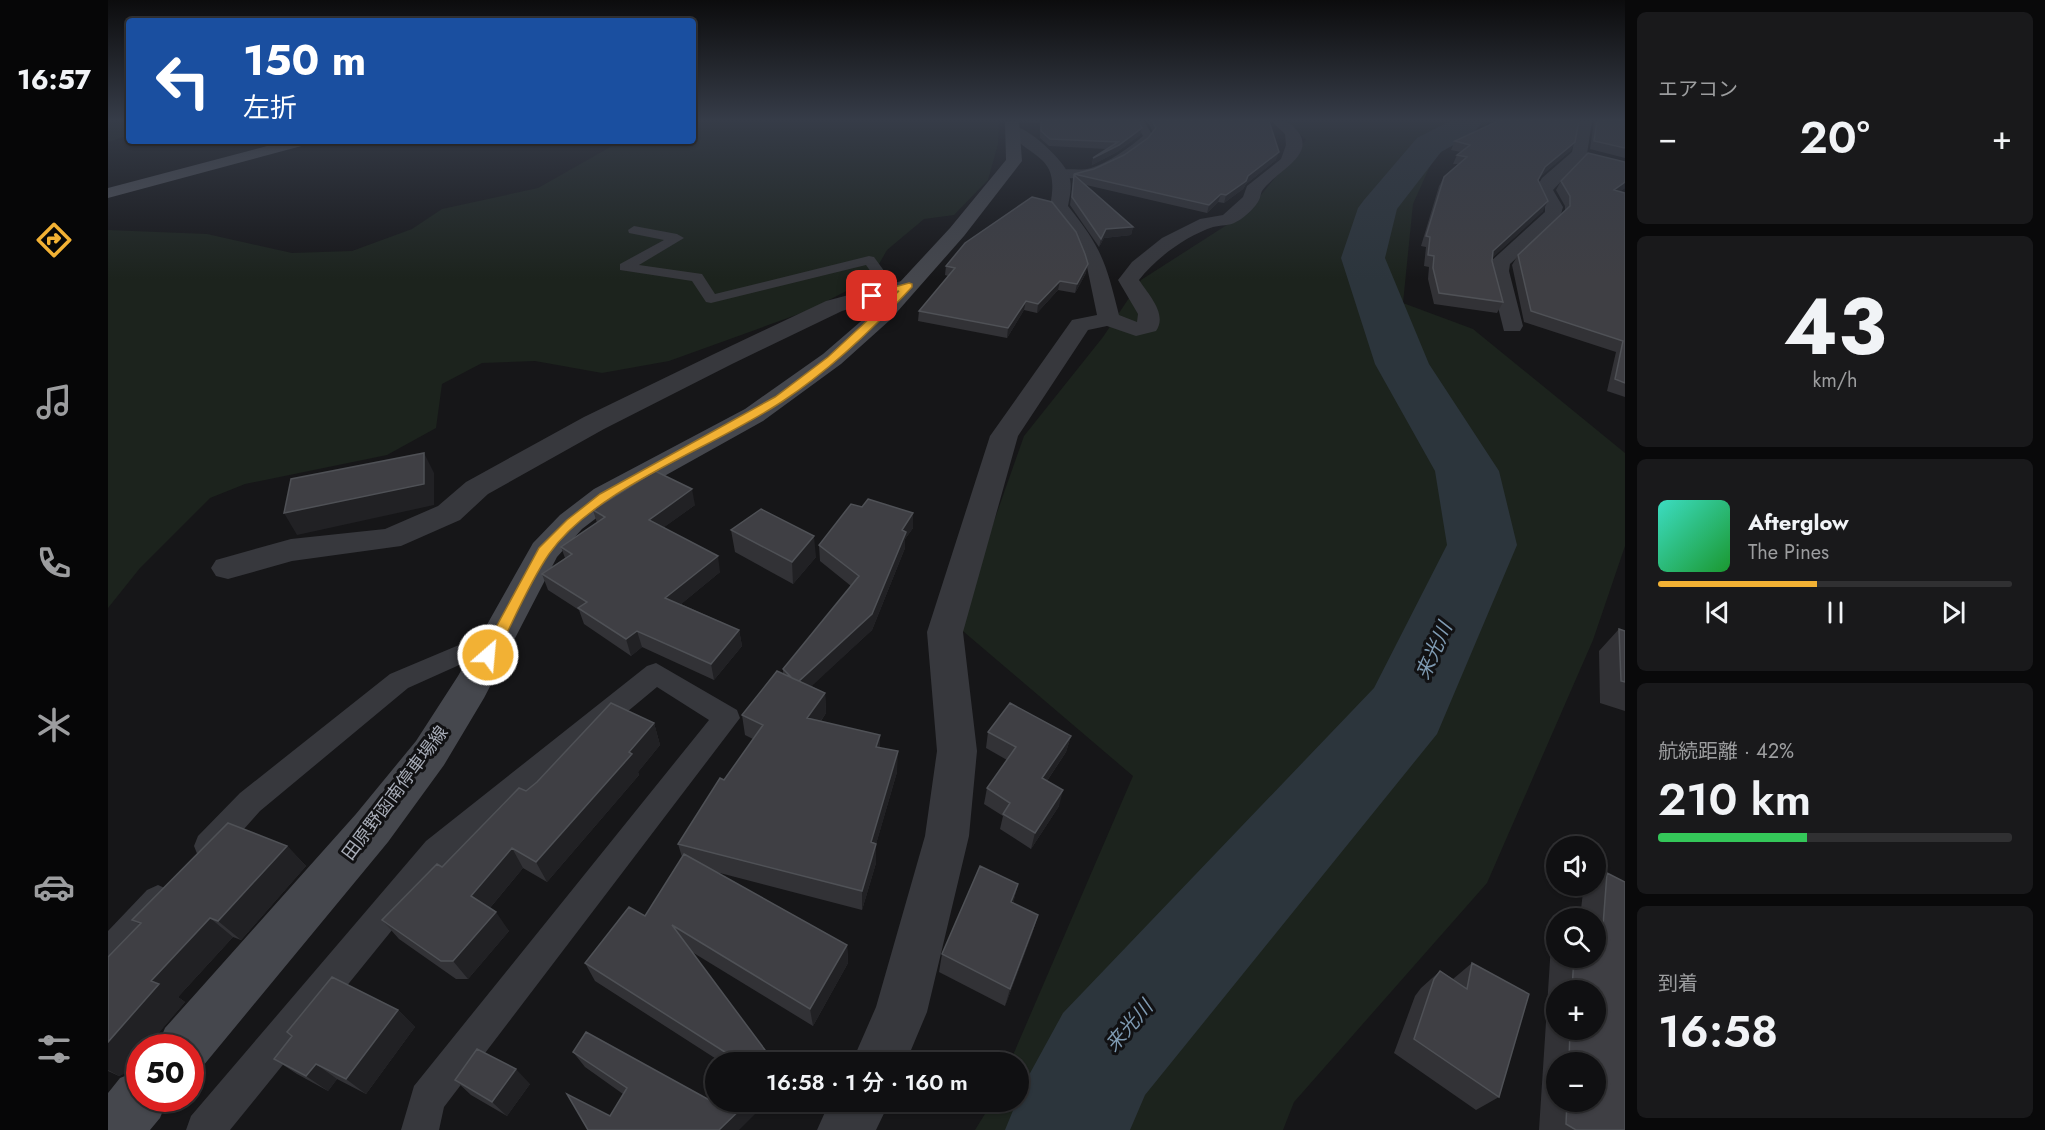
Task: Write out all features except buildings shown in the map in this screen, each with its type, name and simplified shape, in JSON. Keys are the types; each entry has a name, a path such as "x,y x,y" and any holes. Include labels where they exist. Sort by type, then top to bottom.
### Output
{"main road":[{"path":"108,193 181,174"},
{"name":"田原野函南停車場線","path":"195,1034 372,828 423,763 471,687 544,551 571,522 605,496 779,399 832,359 882,315 900,288 957,232 1004,174"},
{"path":"113,1130 128,1112"}],"street":[{"path":"1060,174 1062,182 1059,207 1085,239 1096,262 1109,319"},
{"path":"883,1052 901,1012 947,836 957,751 945,632 1004,435 1080,325 1109,319 1136,330 1148,326 1149,314 1128,280 1139,266 1169,242 1207,223 1229,219 1251,199 1253,190 1273,174"},
{"path":"1512,326 1499,271 1500,262 1554,214 1554,207 1544,190 1548,182 1559,174"},
{"path":"228,568 291,550 390,539 449,513 477,488 604,418 834,306 900,288"},
{"path":"845,1130 856,1112"}],"lane":[{"path":"634,230 677,238 625,267 697,277 711,299 869,260 900,288"},
{"path":"108,955 250,802 399,681 497,638"},
{"path":"205,1130 437,851 656,673 728,718 427,1099 420,1130"}],"shaded area":[{"path":"563,174 990,174 988,180 954,215 924,219 887,250 871,278 810,310 669,361 602,373 535,361 482,363 442,384 436,428 387,455 245,484 210,498 140,568 108,608 108,230 207,234 292,253 352,251 412,229 442,209 538,188"},
{"path":"1278,174 1427,174 1413,204 1403,303 1473,329 1625,453 1625,546 1593,640 1487,883 1294,1102 1283,1130 975,1130 986,1112 1029,1112 1029,1052 1014,1052 1133,776 957,626 1024,436 1103,337 1141,280 1247,212"}],"waterway":[{"name":"来光川","path":"1067,1130 1104,1054 1407,710 1430,654 1482,545 1467,471 1402,364 1363,258 1378,208 1406,174"}],"route":[{"path":"488,655 544,551 571,522 605,496 754,415 779,399 832,359 882,315 909,285 872,296"}]}
